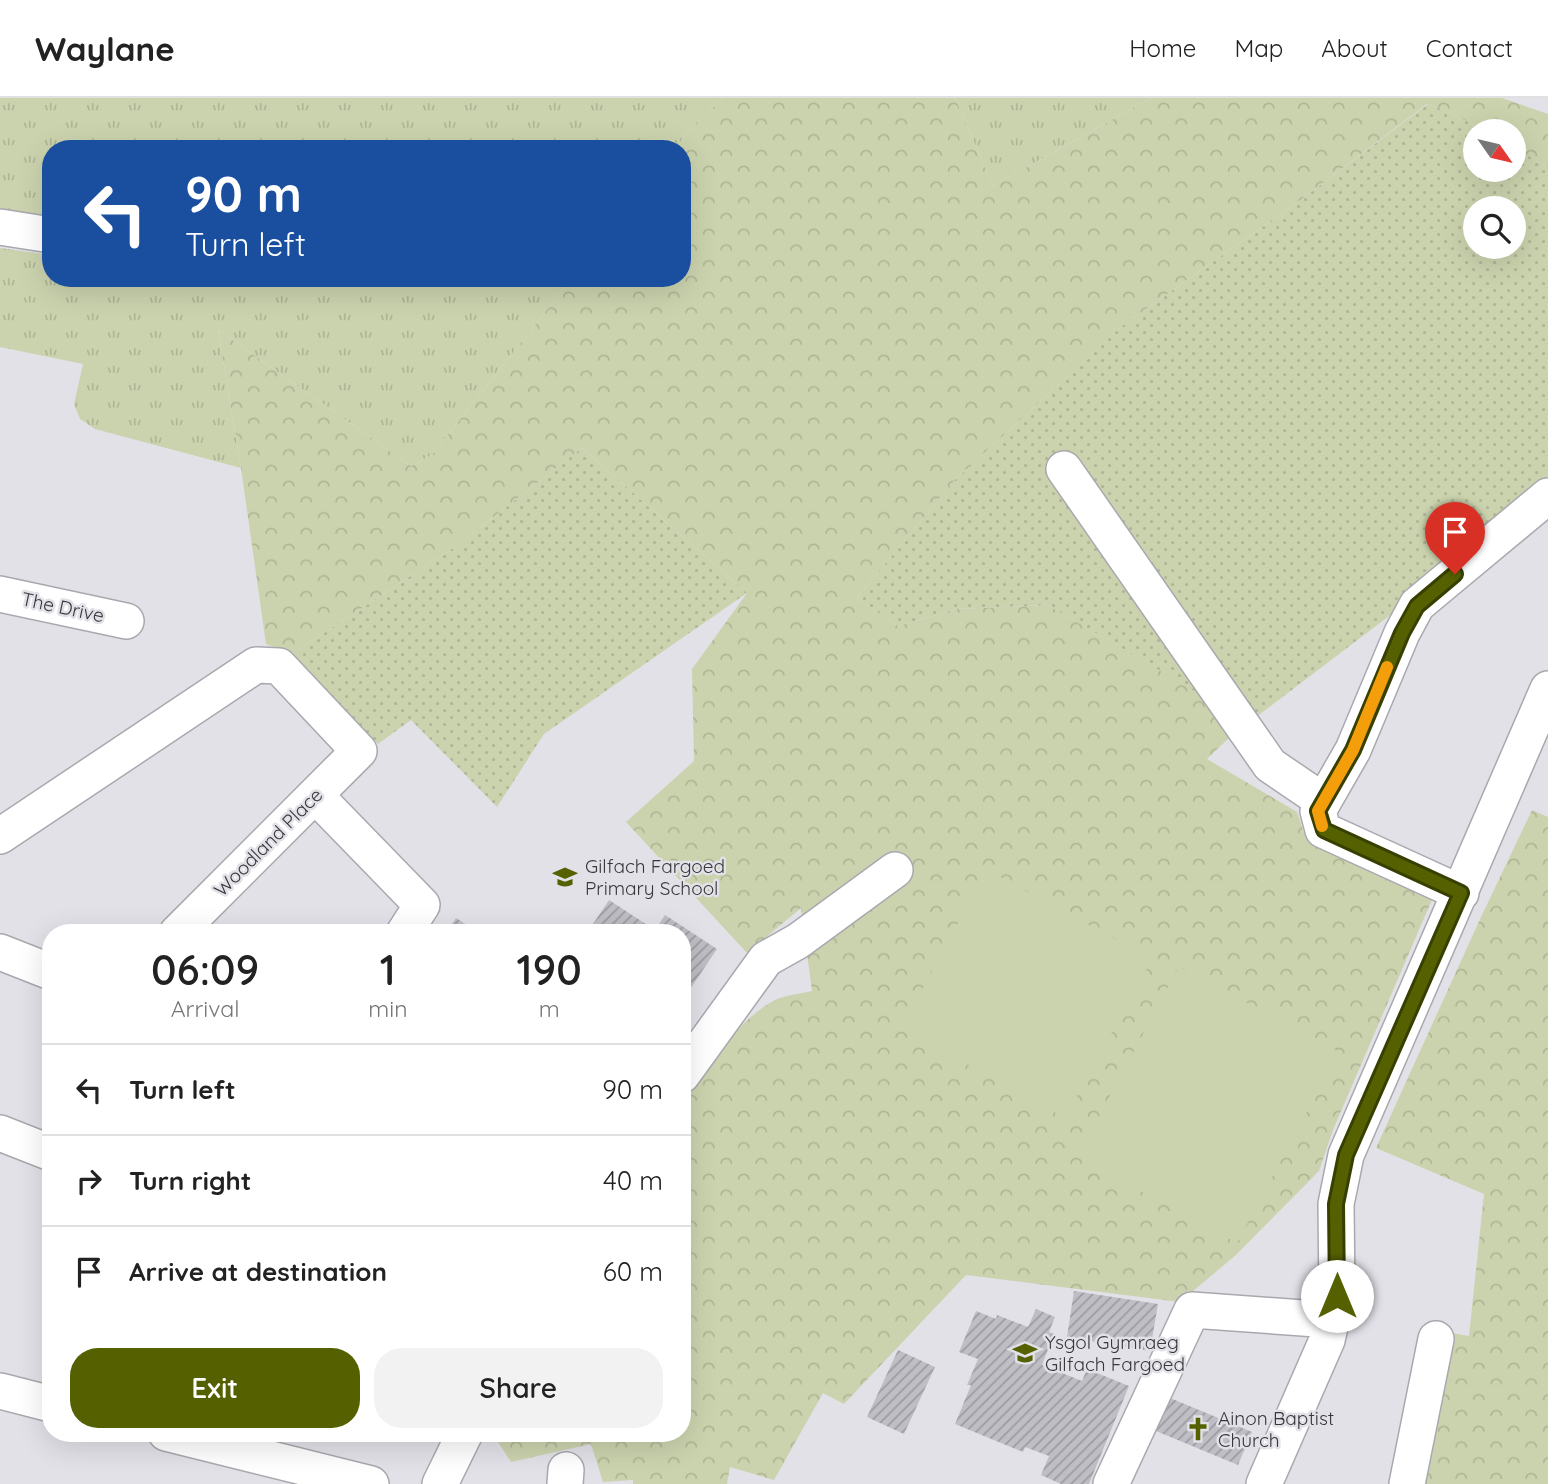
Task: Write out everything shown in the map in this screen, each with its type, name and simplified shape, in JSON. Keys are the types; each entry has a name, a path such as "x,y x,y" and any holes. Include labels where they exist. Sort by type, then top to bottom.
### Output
{"street":[{"path":"0,227 42,234"},
{"path":"1064,469 1270,765 1323,801"},
{"path":"1461,893 1324,830 1318,811 1353,750 1402,633 1417,606 1548,496"},
{"name":"The Drive","path":"0,594 126,621"},
{"name":"Woodland Place","path":"0,836 256,665 279,666 359,751 186,924"},
{"path":"1265,1484 1327,1340 1337,1296 1336,1204 1346,1155 1548,689"},
{"path":"315,795 422,905 410,924"},
{"path":"691,1062 766,958 798,941 895,870"},
{"path":"0,952 42,968"},
{"path":"0,1133 42,1149"},
{"path":"1111,1484 1192,1310 1331,1320"},
{"path":"1407,1484 1436,1339"},
{"path":"0,1391 42,1402"},
{"path":"202,1442 371,1484"},
{"path":"440,1484 461,1442"}],"green space":[{"path":"0,98 723,98 682,140 42,140 42,217 0,211"},
{"path":"723,98 955,98 993,186 1151,98 1502,98 1548,114 1548,167 1526,155 1526,119 1463,119 1427,104 1302,199 1122,326 954,481 857,598 898,626 957,609 1048,605 1197,692 1231,736 1207,759 1297,812 1304,833 1434,895 1333,1130 1319,1171 1236,1255 1180,1302 966,1275 844,1404 823,1393 774,1480 730,1467 727,1484 633,1484 633,1480 603,1482 591,1444 511,1462 498,1442 691,1442 691,1088 724,1044 762,1008 775,1000 812,991 801,908 747,953 626,822 694,761 692,669 747,593 582,448 455,547 292,654 266,644 218,330 411,466 432,455 565,287 691,287 691,140 682,140"},
{"path":"955,98 1151,98 993,186"},
{"path":"1428,104 1463,119 1463,182 1526,182 1526,155 1548,167 1548,477 1397,610 1231,736 1196,692 1048,605 957,609 898,626 857,598 954,481 1122,326 1302,199"},
{"path":"0,248 42,254 42,287 565,287 432,455 411,466 218,330 241,468 95,429 80,419 74,404 83,364 0,347"},
{"path":"582,448 747,593 544,734 497,807 411,720 378,744 292,654 455,547"},
{"path":"1532,810 1548,817 1548,1484 1414,1484 1446,1332 1469,1336 1484,1194 1376,1148"},
{"path":"987,870 1152,959 1065,1118 901,1028"},
{"path":"1179,967 1339,1052 1237,1243 1077,1157"}],"building":[{"path":"609,900 646,924 593,924"},
{"path":"665,915 679,924 659,924"},
{"path":"456,918 465,924 452,924"},
{"path":"691,932 717,949 691,988"},
{"path":"1074,1291 1158,1304 1150,1351 1067,1337"},
{"path":"1036,1309 1055,1317 1049,1332 1054,1334 1042,1365 1082,1381 1087,1369 1129,1386 1089,1484 1061,1484 1041,1475 1049,1456 1025,1447 1023,1452 955,1424 978,1359 959,1352 976,1311 996,1319 997,1315 1028,1327"},
{"path":"898,1350 935,1367 904,1434 867,1417"},
{"name":"Ainon Baptist Church","path":"1158,1393 1252,1432 1238,1465 1144,1426"}],"slow traffic":[{"path":"1322,826 1318,811 1353,750 1387,667"}],"place":[{"name":"Gilfach Fargoed Primary School","path":"565,877"},
{"name":"Ysgol Gymraeg Gilfach Fargoed","path":"1025,1353"},
{"name":"Ainon Baptist Church","path":"1198,1429"}],"route":[{"path":"1337,1296 1336,1204 1346,1155 1461,893 1324,830 1318,811 1353,750 1402,633 1417,606 1455,574"}]}
